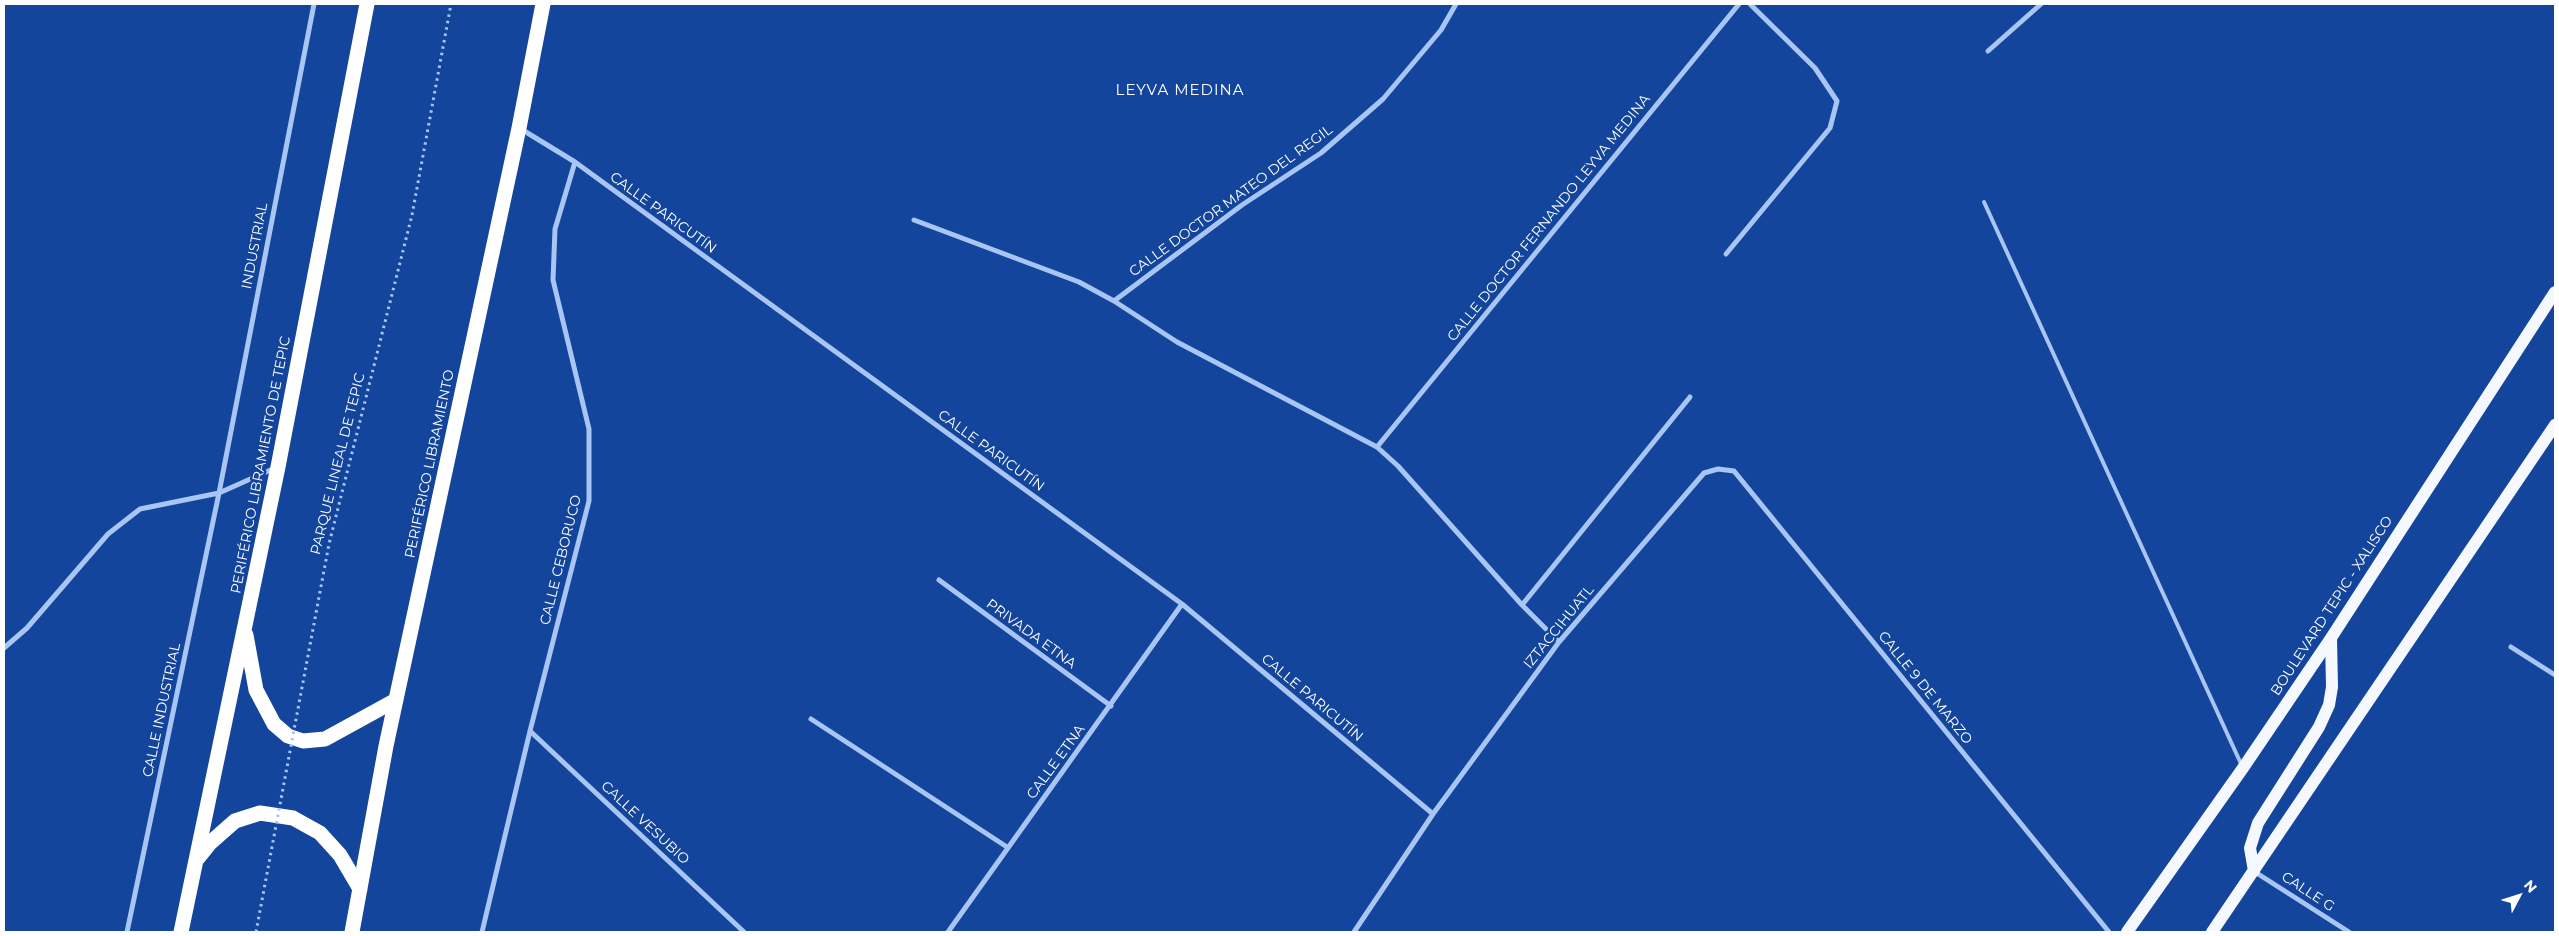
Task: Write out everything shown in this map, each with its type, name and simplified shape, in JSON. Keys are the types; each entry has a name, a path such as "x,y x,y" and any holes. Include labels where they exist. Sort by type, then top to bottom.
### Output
{"highway":[{"name":"PERIFÉRICO LIBRAMIENTO DE TEPIC","path":"181,932 278,467 366,4"},
{"name":"PERIFÉRICO LIBRAMIENTO","path":"352,932 396,700 519,128 543,4"},
{"path":"245,626 256,690 274,724 288,736 304,741 325,739 396,700"},
{"path":"196,860 210,843 234,821 260,813 293,818 320,833 340,855 360,889"}],"main road":[{"name":"BOULEVARD TEPIC - XALISCO","path":"2127,932 2243,768 2331,638 2555,292"},
{"path":"2212,932 2555,425"},
{"path":"2254,871 2250,848 2258,823 2319,727 2329,705 2332,687 2331,638"}],"street":[{"name":"INDUSTRIAL","path":"219,493 314,4"},
{"name":"CALLE DOCTOR MATEO DEL REGIL","path":"1114,301 1242,205 1321,153 1383,99 1441,30 1456,4"},
{"name":"CALLE DOCTOR FERNANDO LEYVA MEDINA","path":"1377,447 1739,4"},
{"path":"1726,254 1830,128 1837,101 1815,68 1750,4"},
{"path":"1988,51 2041,4"},
{"name":"CALLE PARICUTÍN","path":"519,128 575,162 1182,604 1433,814"},
{"name":"CALLE CEBORUCO","path":"482,932 530,731 589,501 589,429 553,280 555,229 575,162"},
{"path":"914,220 1079,282 1114,301 1176,342 1377,447 1398,466 1522,605 1559,642"},
{"path":"1522,605 1690,397"},
{"path":"4,648 27,628 108,534 140,509 219,493 278,467"},
{"name":"IZTACCIHUATL","path":"1354,932 1433,814 1559,642 1704,473 1718,469"},
{"name":"CALLE 9 DE MARZO","path":"1718,469 1734,471 2110,932"},
{"name":"CALLE INDUSTRIAL","path":"126,932 219,493"},
{"name":"PRIVADA ETNA","path":"939,580 1111,706"},
{"name":"CALLE ETNA","path":"948,932 1182,604"},
{"path":"2511,647 2555,675"},
{"path":"810,719 1007,847"},
{"name":"CALLE VESUBIO","path":"530,731 744,932"},
{"name":"CALLE G","path":"2254,871 2349,932"}],"lane":[{"path":"1984,202 2243,768"}],"path":[{"name":"PARQUE LINEAL DE TEPIC","path":"256,932 329,544 412,215 451,4"}],"district":[{"name":"LEYVA MEDINA","path":"1180,91"}]}
